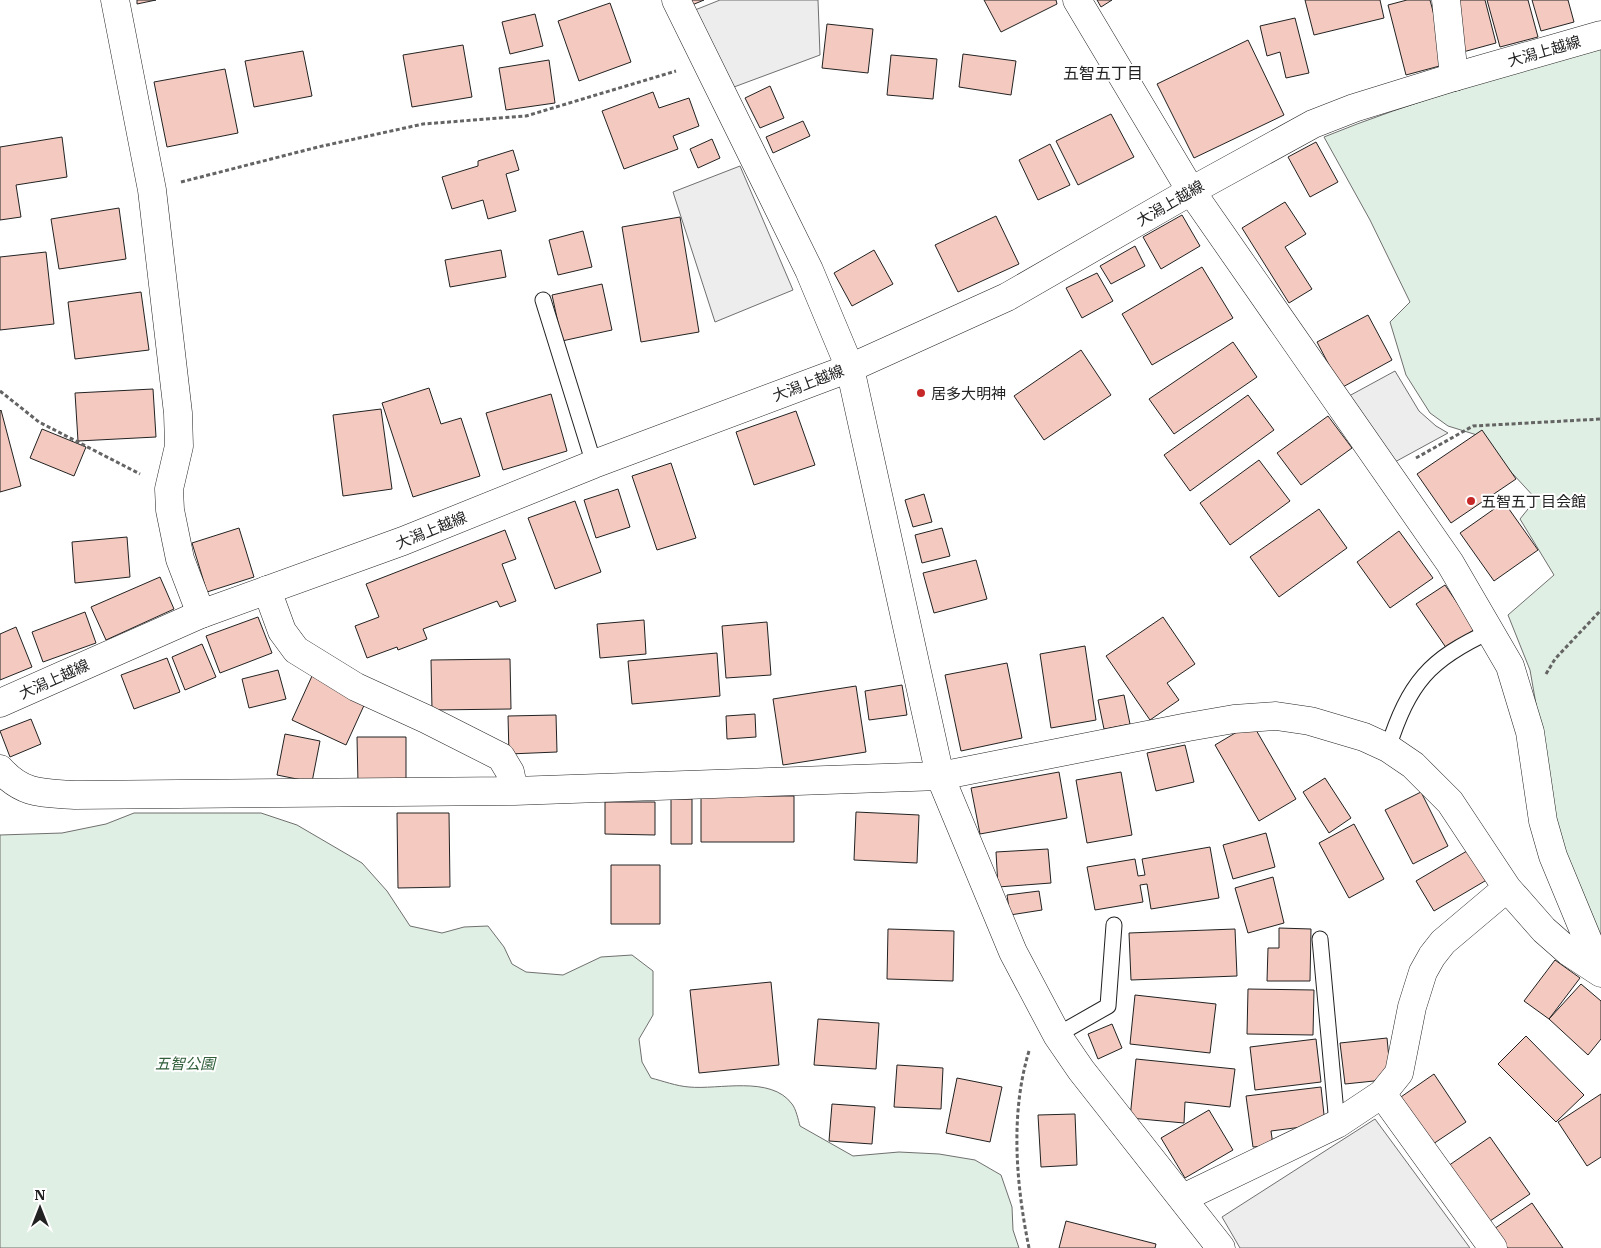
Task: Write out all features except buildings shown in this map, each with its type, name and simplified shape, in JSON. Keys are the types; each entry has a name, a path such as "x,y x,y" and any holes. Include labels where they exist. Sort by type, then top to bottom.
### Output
{"street":[{"path":"115,0 152,190 178,413 179,446 170,489 170,510 180,559 201,614"},
{"path":"676,0 809,270 850,368 940,776 1013,952 1057,1035 1116,1118 1183,1198 1220,1248"},
{"path":"1077,0 1191,191 1450,562 1510,666 1530,732 1543,821 1553,856 1601,973"},
{"path":"1446,0 1454,77"},
{"name":"大潟上越線","path":"0,703 201,614 403,541 594,464 850,368 1006,297 1191,191 1313,124 1354,108 1454,77 1601,35"},
{"path":"267,590 282,631 296,650 356,687 426,719 501,757 510,772 514,791"},
{"path":"0,769 11,782 34,793 75,795 514,791 940,776 1188,726 1234,719 1268,716 1310,721 1340,729 1388,748 1413,764 1450,802 1508,888 1550,935 1569,952 1601,973"},
{"path":"1183,1198 1337,1124 1382,1094 1399,1073 1412,1007 1424,972 1432,956 1442,942 1508,888"},
{"path":"1382,1094 1493,1248"}],"lane":[{"path":"543,300 594,464"},
{"path":"1388,748 1403,706 1422,677 1454,650 1491,631"},
{"path":"1057,1035 1108,1006 1114,925"},
{"path":"1320,939 1337,1124"}],"path":[{"path":"152,190 318,146 423,124 526,116 707,61"},
{"path":"0,391 39,422 170,489"},
{"path":"1389,473 1473,426 1601,419"},
{"path":"1524,711 1555,659 1601,610"},
{"path":"1029,1248 1020,1204 1017,1152 1022,1075 1042,1006"}],"green space":[{"path":"1601,49 1601,960 1563,858 1530,670 1508,615 1554,575 1520,519 1536,499 1477,435 1448,426 1430,413 1406,375 1390,322 1410,302 1370,220 1324,137 1392,111"},
{"name":"五智公園","path":"134,813 261,813 297,825 362,863 387,891 410,926 442,933 464,927 488,926 504,947 512,964 526,972 563,975 601,957 632,955 653,971 653,1015 639,1039 642,1062 651,1078 674,1085 689,1087 744,1086 771,1090 783,1095 792,1104 800,1126 853,1156 899,1152 939,1154 975,1160 1001,1175 1012,1207 1013,1230 1019,1248 0,1248 0,835 62,833 106,824"}],"shaded area":[{"path":"720,0 818,0 820,55 734,87 695,10"},
{"path":"740,166 793,290 715,322 673,192"},
{"path":"1395,371 1419,411 1436,426 1448,433 1393,463 1349,396"},
{"path":"1375,1119 1470,1248 1240,1248 1222,1217"}],"place":[{"name":"居多大明神","path":"921,393"},
{"name":"五智五丁目会館","path":"1471,501"}],"district":[{"name":"五智五丁目","path":"1103,73"}]}
